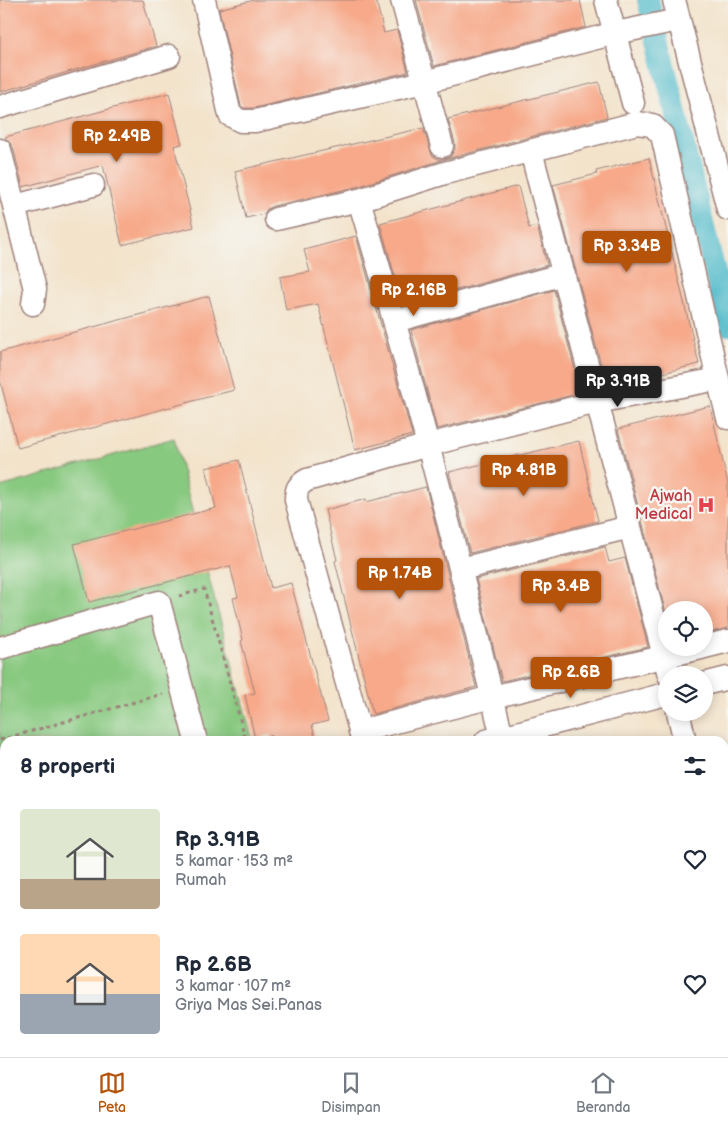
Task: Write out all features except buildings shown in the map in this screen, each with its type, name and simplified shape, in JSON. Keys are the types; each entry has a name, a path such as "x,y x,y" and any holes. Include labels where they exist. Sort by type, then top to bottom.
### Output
{"street":[{"path":"204,0 230,116 241,121 255,120 424,82 624,32 673,14 728,209"},
{"path":"402,0 442,146"},
{"path":"606,0 624,32 633,103"},
{"path":"0,107 169,56"},
{"path":"276,219 359,200 445,173 637,123 652,125 662,135 728,418"},
{"path":"0,150 35,289 33,304"},
{"path":"531,151 666,665"},
{"path":"15,206 93,185"},
{"path":"359,200 395,321 460,568 492,696 497,736"},
{"path":"395,321 564,274"},
{"path":"684,656 666,665 492,696 361,736 296,500 296,491 299,485 306,480 428,445 597,402 718,380"},
{"path":"460,568 630,526"},
{"path":"0,648 160,602 195,736"},
{"path":"713,644 728,641"},
{"path":"713,682 728,678"},
{"path":"512,736 658,696"},
{"path":"680,721 684,736"}],"path":[{"path":"204,589 245,736"},
{"path":"14,736 182,688"}],"green space":[{"path":"174,438 211,586 252,736 0,736 0,487"}],"waterway":[{"path":"648,0 728,325"}],"place":[{"name":"Ajwah Medical","path":"706,505"}]}
